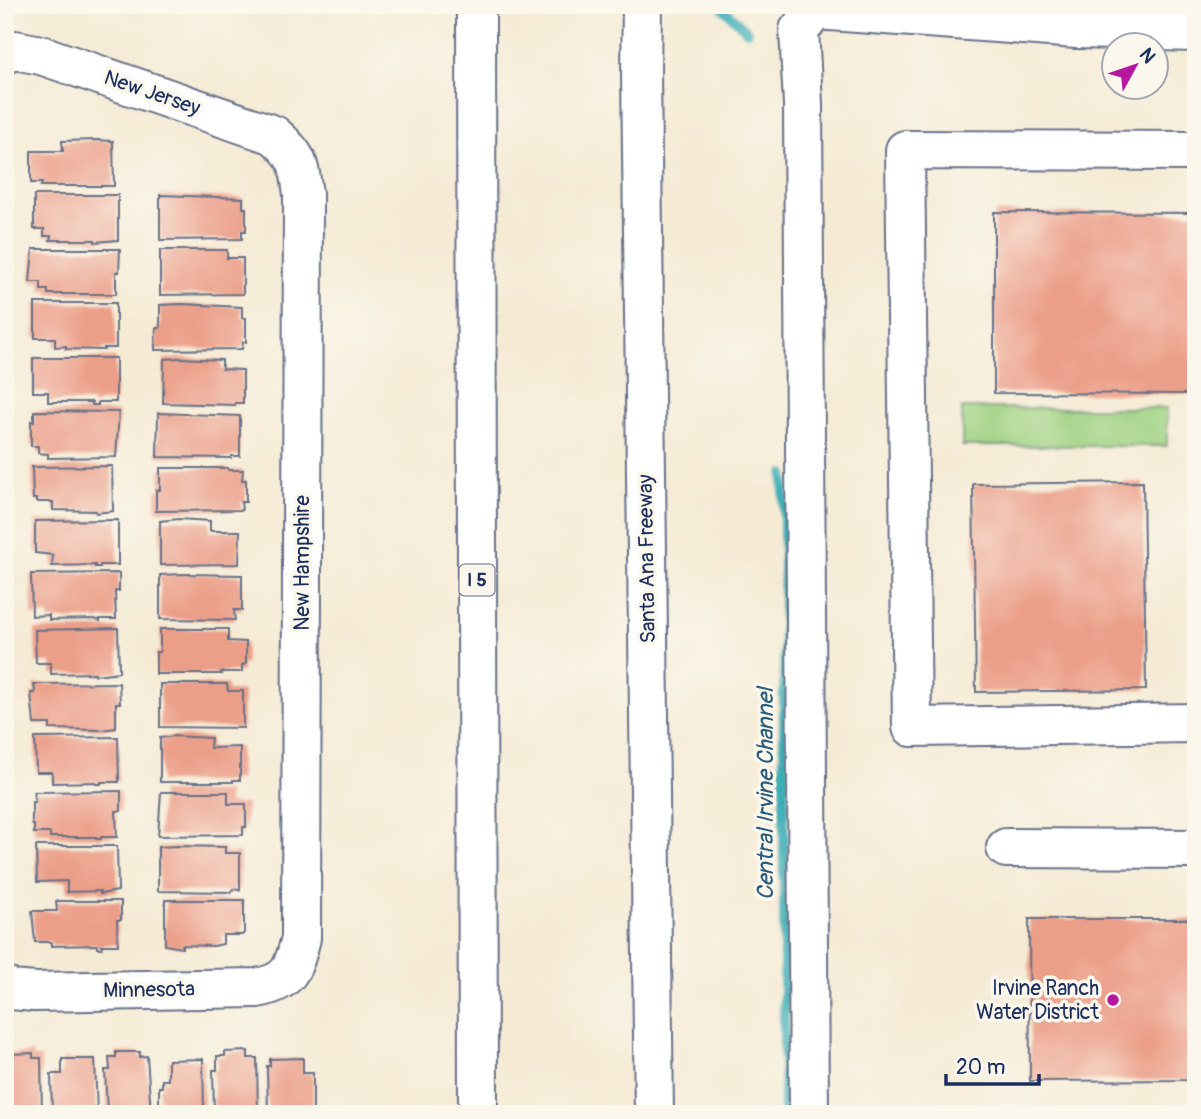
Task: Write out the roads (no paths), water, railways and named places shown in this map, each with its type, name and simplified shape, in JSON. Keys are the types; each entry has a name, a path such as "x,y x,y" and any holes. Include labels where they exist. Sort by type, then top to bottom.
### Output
{"main road":[{"name":"I 5","path":"476,5 478,1114"},
{"name":"Santa Ana Freeway","path":"642,5 654,1114"},
{"path":"809,1114 803,118 799,30 816,10 1077,29 1196,32"},
{"name":"New Jersey","path":"5,54 15,50 41,55 274,135 293,151"},
{"path":"1196,151 905,150 912,727 1196,723"},
{"name":"New Hampshire","path":"289,974 302,938 303,195 299,166 293,151"},
{"path":"1006,849 1196,849"},
{"name":"Minnesota","path":"5,986 10,990 35,992 257,988 275,984 289,974"}],"waterway":[{"name":"Central Irvine Channel","path":"720,5 747,31"},
{"name":"Central Irvine Channel","path":"784,474 784,1114"}],"place":[{"name":"Irvine Ranch Water District","path":"1113,1000"}]}
